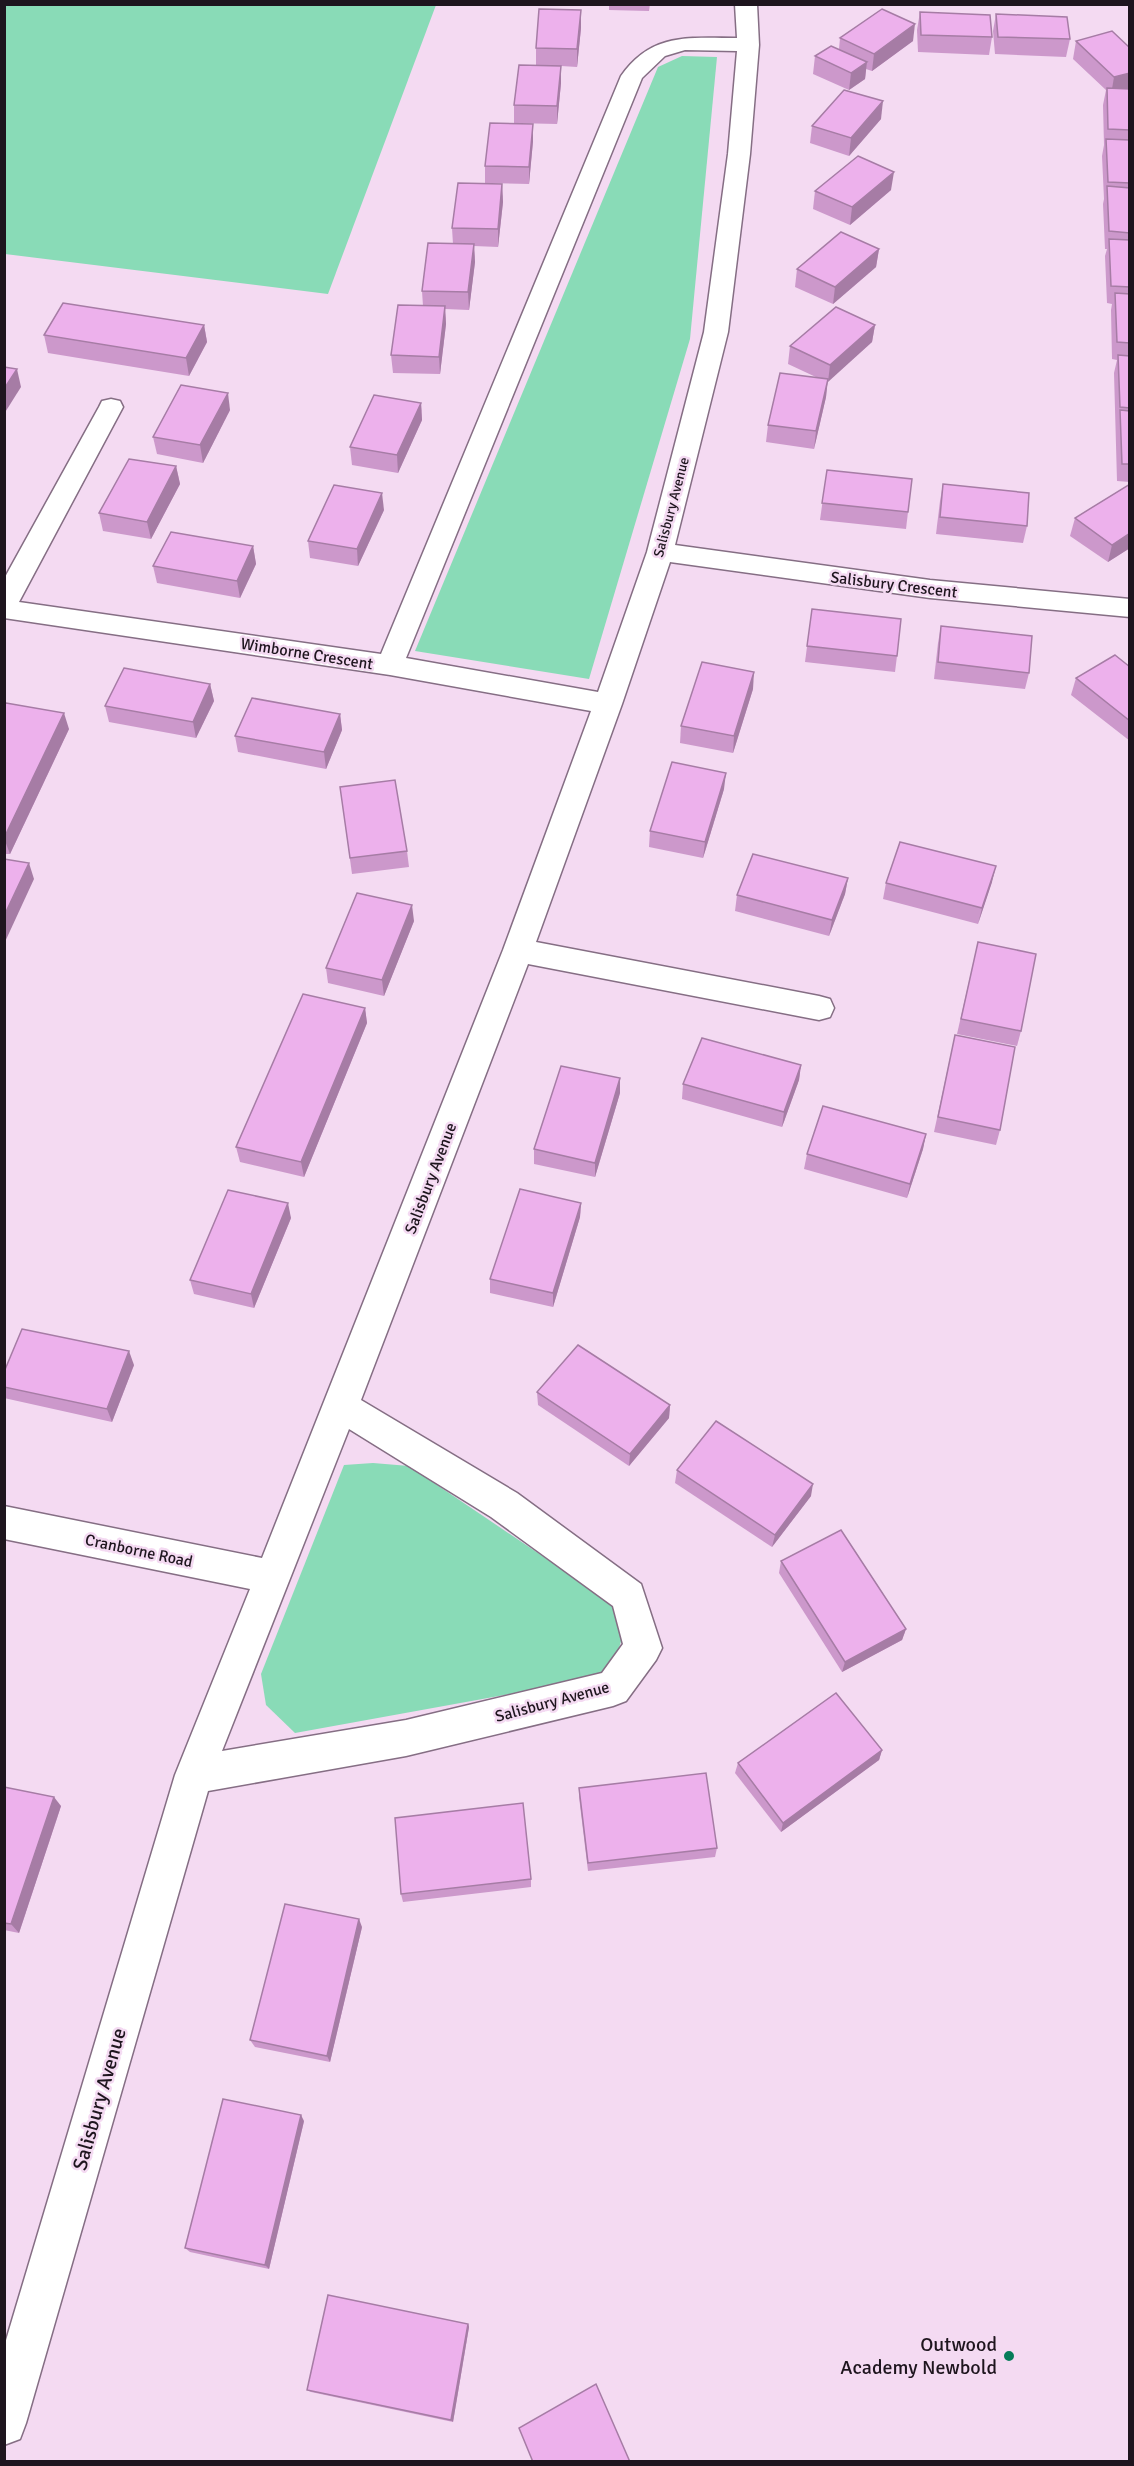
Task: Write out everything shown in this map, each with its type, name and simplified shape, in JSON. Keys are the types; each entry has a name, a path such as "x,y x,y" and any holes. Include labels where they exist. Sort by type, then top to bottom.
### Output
{"street":[{"name":"Salisbury Avenue","path":"4,2423 194,1775 341,1406 518,950 608,704 660,552 716,332 739,154 748,45 746,4"},
{"path":"390,665 632,76 657,51 685,44 748,45"},
{"path":"4,604 111,407"},
{"name":"Salisbury Crescent","path":"660,552 930,589 1130,608"},
{"name":"Wimborne Crescent","path":"4,609 390,665 608,704"},
{"path":"518,950 819,1008"},
{"name":"Salisbury Avenue","path":"194,1775 406,1738 613,1688 643,1648 628,1596 504,1505 341,1406"},
{"name":"Cranborne Road","path":"4,1522 273,1577"}],"green space":[{"path":"5,4 436,5 328,294 5,254"},
{"path":"682,56 717,57 690,339 589,679 415,651 658,67"},
{"path":"373,1463 409,1466 612,1603 626,1624 613,1669 577,1682 295,1733 266,1705 261,1674 344,1465"}],"building":[{"path":"539,9 581,10 577,49 536,48"},
{"path":"882,9 915,24 874,54 840,38"},
{"path":"920,12 990,15 992,37 921,35"},
{"path":"996,14 1067,17 1070,39 998,37"},
{"path":"1112,31 1130,48 1130,73 1114,77 1076,41"},
{"path":"831,46 867,62 851,73 815,56"},
{"path":"519,65 561,66 557,106 514,105"},
{"path":"1107,88 1130,89 1130,130 1108,129"},
{"path":"844,90 883,101 851,138 812,126"},
{"path":"490,123 533,124 529,167 485,166"},
{"path":"1106,139 1130,140 1130,183 1108,182"},
{"path":"858,156 894,172 852,207 815,191"},
{"path":"458,183 502,184 498,229 452,228"},
{"path":"1107,186 1130,188 1130,233 1109,231"},
{"path":"841,232 879,249 835,287 797,269"},
{"path":"1109,239 1130,240 1130,287 1111,286"},
{"path":"428,243 474,244 468,292 422,291"},
{"path":"1115,293 1130,294 1130,343 1117,342"},
{"path":"63,303 204,325 186,358 44,335"},
{"path":"398,305 445,306 439,357 391,355"},
{"path":"836,307 875,325 830,365 790,346"},
{"path":"1118,355 1130,356 1130,408 1120,407"},
{"path":"4,367 17,369 4,389"},
{"path":"780,373 828,379 816,431 768,425"},
{"path":"181,385 228,393 200,445 153,437"},
{"path":"374,395 421,403 397,455 350,447"},
{"path":"1120,410 1130,411 1130,464 1122,464"},
{"path":"129,459 176,466 147,522 99,513"},
{"path":"827,470 912,479 908,512 822,503"},
{"path":"943,484 1029,493 1027,526 940,517"},
{"path":"1130,484 1130,533 1112,545 1075,518"},
{"path":"334,485 382,493 357,549 308,541"},
{"path":"171,532 253,546 237,581 153,566"},
{"path":"812,609 901,619 897,656 807,646"},
{"path":"941,626 1032,636 1029,673 938,662"},
{"path":"1115,655 1130,667 1130,721 1076,678"},
{"path":"702,662 754,672 734,736 681,726"},
{"path":"124,668 210,684 193,722 105,706"},
{"path":"252,698 340,714 324,752 235,736"},
{"path":"6,703 64,713 4,838 4,705"},
{"path":"672,762 726,773 705,842 650,831"},
{"path":"395,780 407,851 350,858 340,787"},
{"path":"900,842 996,866 982,908 886,883"},
{"path":"753,854 848,878 832,920 737,895"},
{"path":"4,859 29,863 4,916"},
{"path":"357,893 412,905 382,980 326,968"},
{"path":"978,942 1036,954 1021,1031 961,1019"},
{"path":"303,994 365,1008 301,1162 236,1147"},
{"path":"955,1035 1015,1047 1000,1130 938,1117"},
{"path":"702,1038 801,1065 784,1112 683,1084"},
{"path":"561,1066 620,1078 595,1163 534,1149"},
{"path":"823,1106 926,1134 910,1184 807,1154"},
{"path":"520,1189 581,1203 553,1293 490,1279"},
{"path":"228,1190 288,1203 251,1294 190,1280"},
{"path":"22,1329 129,1351 107,1409 4,1387 4,1372"},
{"path":"578,1345 670,1405 630,1454 537,1392"},
{"path":"716,1421 813,1484 775,1535 677,1470"},
{"path":"841,1530 906,1629 845,1662 781,1561"},
{"path":"836,1693 882,1750 783,1823 738,1763"},
{"path":"706,1773 717,1848 588,1863 579,1788"},
{"path":"4,1787 54,1797 11,1924 4,1923"},
{"path":"523,1803 531,1879 401,1894 395,1818"},
{"path":"285,1904 359,1919 327,2056 250,2040"},
{"path":"223,2099 301,2115 265,2265 185,2248"},
{"path":"328,2295 468,2324 451,2420 307,2390"},
{"path":"596,2384 630,2462 533,2462 519,2428"}],"place":[{"name":"Outwood Academy Newbold","path":"1009,2356"}]}
